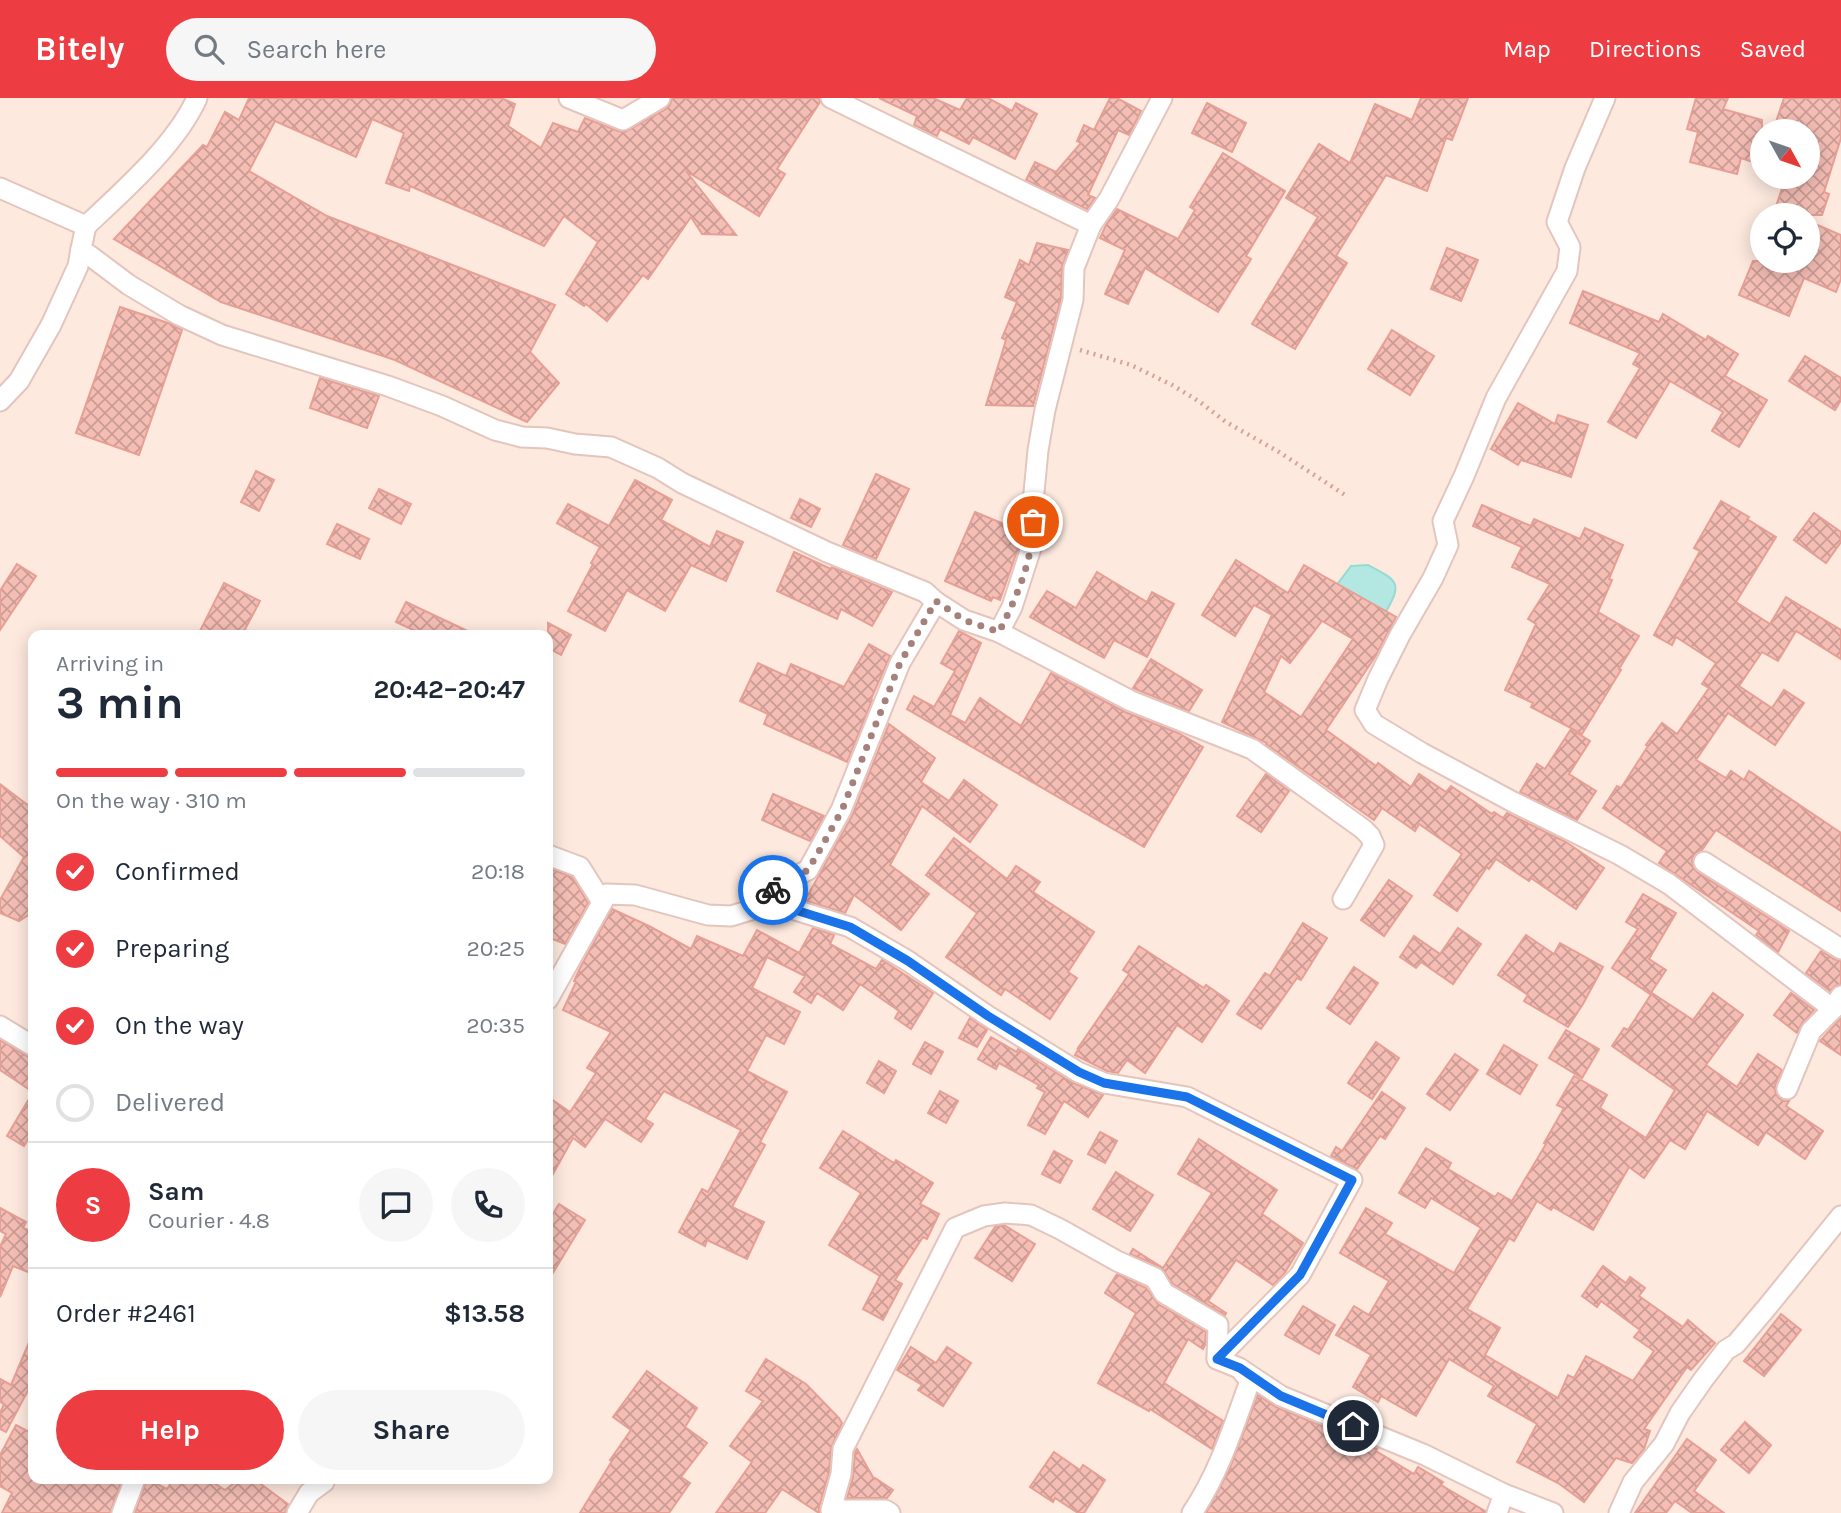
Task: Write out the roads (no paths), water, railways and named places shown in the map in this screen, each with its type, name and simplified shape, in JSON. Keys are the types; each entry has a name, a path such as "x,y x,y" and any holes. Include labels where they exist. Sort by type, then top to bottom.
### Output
{"street":[{"path":"0,401 19,381 51,325 78,266 86,226 171,140 197,98"},
{"path":"569,98 623,120 660,98"},
{"path":"831,98 1091,225"},
{"path":"999,632 1012,607 1033,542 1033,503 1038,450 1045,410 1073,300 1074,268 1091,225 1109,199 1162,98"},
{"path":"1605,98 1575,168 1557,222 1570,247 1567,271 1496,398 1443,521 1448,545 1433,578 1400,635 1365,710 1374,724 1423,753 1513,802 1620,855 1669,884 1837,1002 1811,1031 1787,1089"},
{"path":"0,188 86,226"},
{"path":"81,249 129,285 222,335 388,386 495,429 522,436 611,447 827,552 925,592 964,620 999,632 1131,701 1252,749 1370,836 1374,845 1343,898"},
{"path":"553,990 607,894 635,895 708,915 731,916 754,909 760,899 808,870 842,810 900,663 936,601"},
{"path":"553,857 580,867 602,902"},
{"path":"1704,862 1841,949"},
{"path":"760,899 850,927 908,961 988,1016 1079,1072 1104,1083 1187,1097 1352,1180 1300,1275 1217,1359"},
{"path":"0,1026 28,1043"},
{"path":"890,1513 885,1510 831,1510 841,1474 843,1449 955,1228 984,1216 1004,1213 1031,1215 1060,1229 1117,1261 1155,1278 1164,1293 1218,1325 1217,1359"},
{"path":"1619,1513 1633,1482 1664,1444 1680,1412 1703,1380 1841,1216"},
{"path":"1217,1359 1240,1368 1281,1396 1425,1455 1504,1494 1553,1513"},
{"path":"1192,1513 1204,1496 1250,1381 1240,1368"},
{"path":"122,1513 133,1484"},
{"path":"297,1513 309,1493 321,1484"},
{"path":"1497,1513 1504,1494"}],"water":[{"path":"1368,565 1392,579 1395,584 1394,596 1384,615 1336,586 1351,566"}]}
